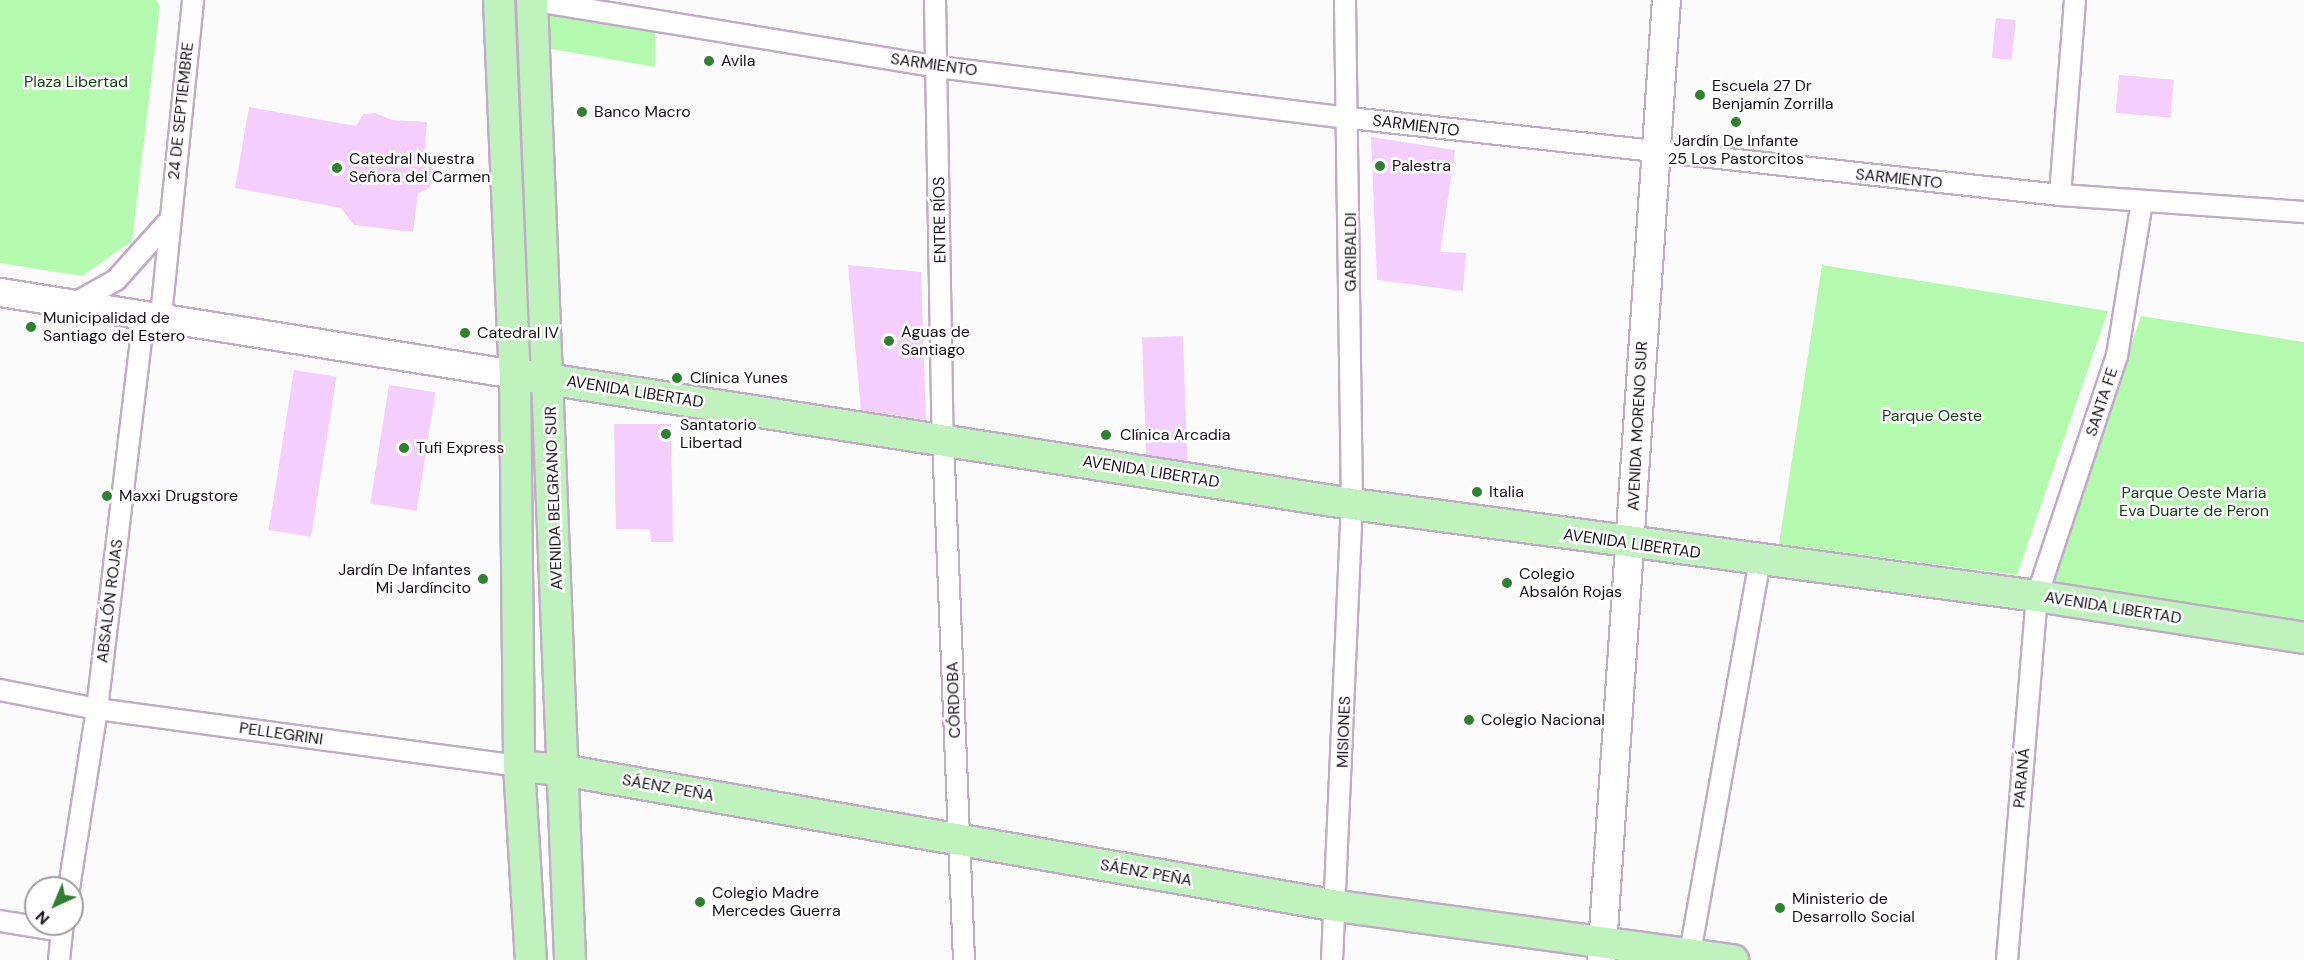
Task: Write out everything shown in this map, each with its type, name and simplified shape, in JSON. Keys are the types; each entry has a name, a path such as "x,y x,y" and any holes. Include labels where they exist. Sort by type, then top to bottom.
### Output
{"main road":[{"path":"499,0 515,374 519,766 531,960"},
{"name":"AVENIDA BELGRANO SUR","path":"532,0 550,380 570,960"},
{"name":"AVENIDA LIBERTAD","path":"515,374 1352,504 1631,544 2037,596 2304,638"},
{"name":"PELLEGRINI","path":"519,766 562,770"},
{"name":"SÁENZ PEÑA","path":"562,770 1601,951 1690,953 1732,960"}],"street":[{"name":"24 DE SEPTIEMBRE","path":"153,315 168,222 193,0"},
{"name":"SARMIENTO","path":"532,0 938,67 1350,118 1654,154 2060,195 2304,212"},
{"name":"ENTRE RÍOS","path":"935,0 943,439"},
{"name":"GARIBALDI","path":"1345,0 1350,118 1352,504"},
{"name":"AVENIDA MORENO SUR","path":"1601,951 1631,544 1654,154 1666,0"},
{"path":"2060,195 2075,0"},
{"name":"SANTA FE","path":"2037,596 2117,356 2142,202"},
{"path":"77,302 116,280 168,222"},
{"name":"AVENIDA LIBERTAD","path":"0,292 77,302 515,374"},
{"name":"ABSALÓN ROJAS","path":"71,876 98,709 153,315"},
{"name":"CÓRDOBA","path":"943,439 964,960"},
{"name":"MISIONES","path":"1332,960 1337,906 1352,504"},
{"path":"1690,953 1760,561"},
{"name":"PARANÁ","path":"2007,960 2037,596"},
{"name":"PELLEGRINI","path":"0,690 98,709 519,766"},
{"path":"0,921 24,923"},
{"path":"59,960 61,936"}],"green space":[{"name":"Plaza Libertad","path":"0,0 156,0 160,6 132,241 82,276 0,263"},
{"path":"544,5 655,21 655,67 546,48"},
{"name":"Parque Oeste","path":"1822,265 2108,311 2017,575 1779,544"},
{"name":"Parque Oeste Maria Eva Duarte de Peron","path":"2141,316 2304,342 2304,631 2047,591"}],"building":[{"path":"1996,18 2016,20 2012,60 1992,58"},
{"path":"2119,75 2174,80 2170,118 2116,113"},
{"name":"Catedral Nuestra Señora del Carmen","path":"249,107 356,126 363,114 375,113 392,120 427,122 424,158 438,174 428,189 418,193 413,232 354,225 341,208 235,188"},
{"path":"1371,137 1455,150 1440,252 1466,253 1463,291 1377,280"},
{"name":"Aguas de Santiago","path":"848,265 921,272 926,420 861,410"},
{"path":"1183,336 1187,461 1146,462 1142,337"},
{"path":"294,370 336,377 311,537 269,530"},
{"name":"Tufi Express","path":"389,385 435,392 417,511 370,504"},
{"path":"614,424 671,424 673,542 651,542 650,529 616,529"}],"place":[{"name":"Avila","path":"709,61"},
{"name":"Escuela 27 Dr Benjamín Zorrilla","path":"1700,95"},
{"name":"Banco Macro","path":"582,112"},
{"name":"Jardín De Infante 25 Los Pastorcitos","path":"1736,122"},
{"name":"Palestra","path":"1380,166"},
{"name":"Catedral Nuestra Señora del Carmen","path":"337,168"},
{"name":"Municipalidad de Santiago del Estero","path":"31,327"},
{"name":"Catedral IV","path":"465,333"},
{"name":"Aguas de Santiago","path":"889,341"},
{"name":"Clínica Yunes","path":"677,378"},
{"name":"Santatorio Libertad","path":"666,434"},
{"name":"Clínica Arcadia","path":"1106,435"},
{"name":"Tufi Express","path":"404,448"},
{"name":"Italia","path":"1477,492"},
{"name":"Maxxi Drugstore","path":"107,496"},
{"name":"Jardín De Infantes Mi Jardíncito","path":"483,579"},
{"name":"Colegio Absalón Rojas","path":"1507,583"},
{"name":"Colegio Nacional","path":"1469,720"},
{"name":"Colegio Madre Mercedes Guerra","path":"700,902"},
{"name":"Ministerio de Desarrollo Social","path":"1780,908"}]}
